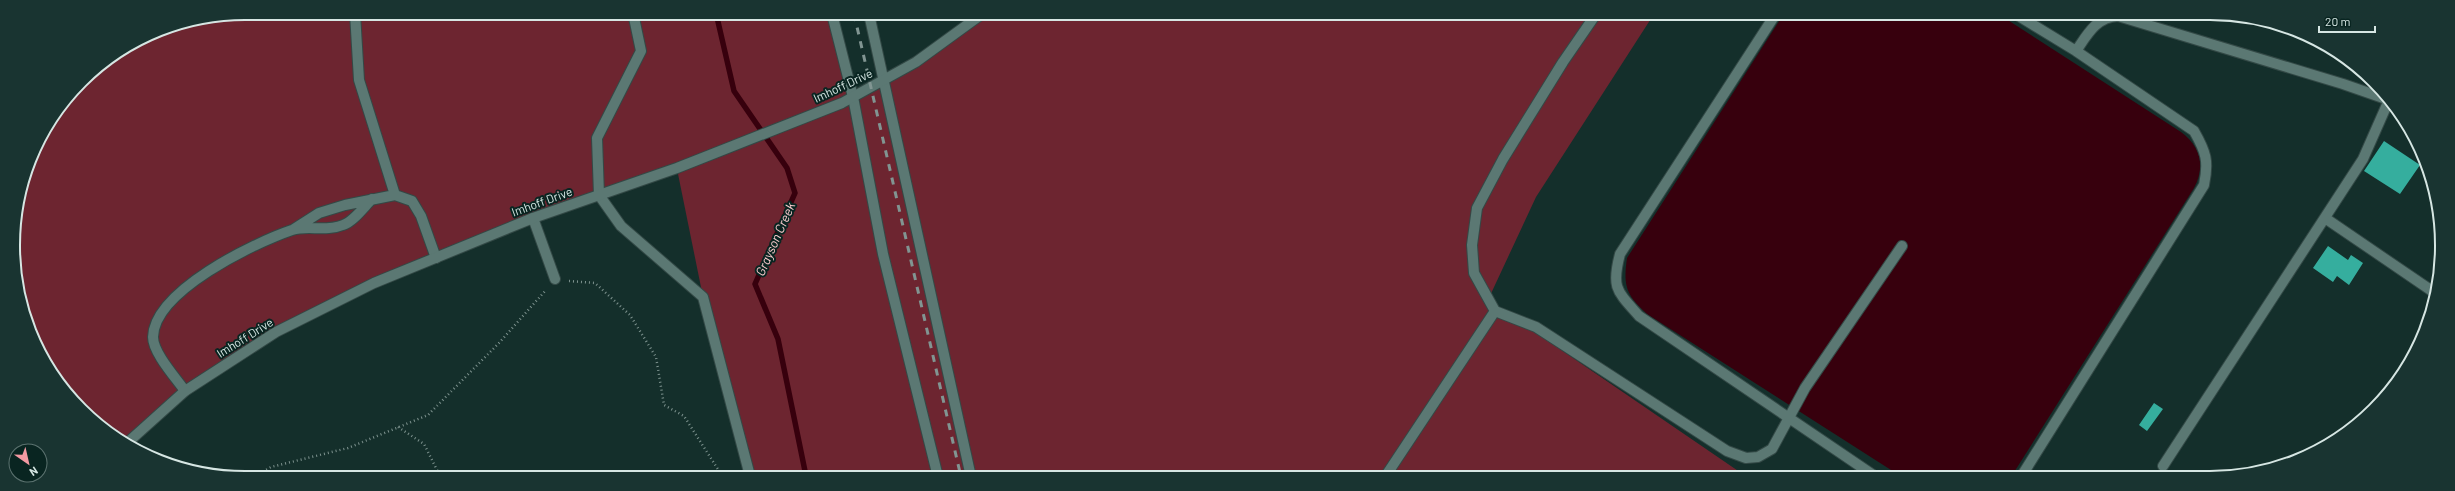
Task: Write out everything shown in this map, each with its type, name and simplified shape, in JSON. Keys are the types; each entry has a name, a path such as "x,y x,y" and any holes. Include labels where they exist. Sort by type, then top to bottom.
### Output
{"street":[{"path":"355,20 359,80 395,195"},
{"path":"634,20 641,51 597,138 599,195 621,226 703,297 749,471"},
{"path":"834,20 853,97 883,254 937,471"},
{"path":"870,20 971,471"},
{"name":"Imhoff Drive","path":"131,440 185,391 276,332 374,283 533,218 677,168 842,103 884,81 953,36 974,20"},
{"path":"1592,20 1563,62 1503,159 1476,208 1472,245 1474,273 1495,311 1536,327 1727,451 1746,458 1758,457 1772,449 1805,388 1902,246"},
{"path":"1771,20 1620,254 1615,276 1620,293 1638,316 1867,471"},
{"path":"2025,20 2076,51 2194,131 2204,150 2208,166 2204,185 2025,471"},
{"path":"2076,51 2095,25 2103,20"},
{"path":"2131,20 2343,84 2378,96"},
{"path":"2163,466 2363,159 2386,106"},
{"path":"185,391 160,357 153,338 156,319 168,303 204,273 246,250 294,229 319,213 372,199 395,195 412,201 421,216 436,258"},
{"path":"294,229 324,230 344,225 372,199"},
{"path":"533,218 555,280"},
{"path":"2325,218 2431,290"},
{"path":"1389,471 1495,311"}],"path":[{"path":"264,471 271,467 348,448 428,415 499,343 555,280 595,283 630,315 656,357 664,405 684,416 719,471"},
{"path":"398,427 424,444 438,471"}],"shaded area":[{"path":"231,20 834,20 853,97 973,20 1650,20 1536,197 1488,300 1738,471 749,471 703,297 677,169 374,283 277,332 185,391 131,440 108,424 86,405 58,371 37,332 24,289 20,260 20,231 24,202 37,159 58,120 76,97 97,76 133,50 159,37 202,24"},
{"path":"1780,20 2008,20 2181,132 2193,144 2199,157 2200,172 2194,188 2015,471 1893,471 1647,314 1630,295 1625,276 1627,258"}],"building":[{"path":"2384,141 2420,165 2400,194 2364,171"},
{"path":"2328,246 2348,260 2351,255 2363,263 2349,285 2337,276 2333,282 2313,268"},
{"path":"2154,403 2163,409 2147,431 2139,425"}],"waterway":[{"name":"Grayson Creek","path":"718,20 734,91 787,168 795,193 755,284 778,339 805,471"}],"railway":[{"path":"855,20 960,471"}]}
